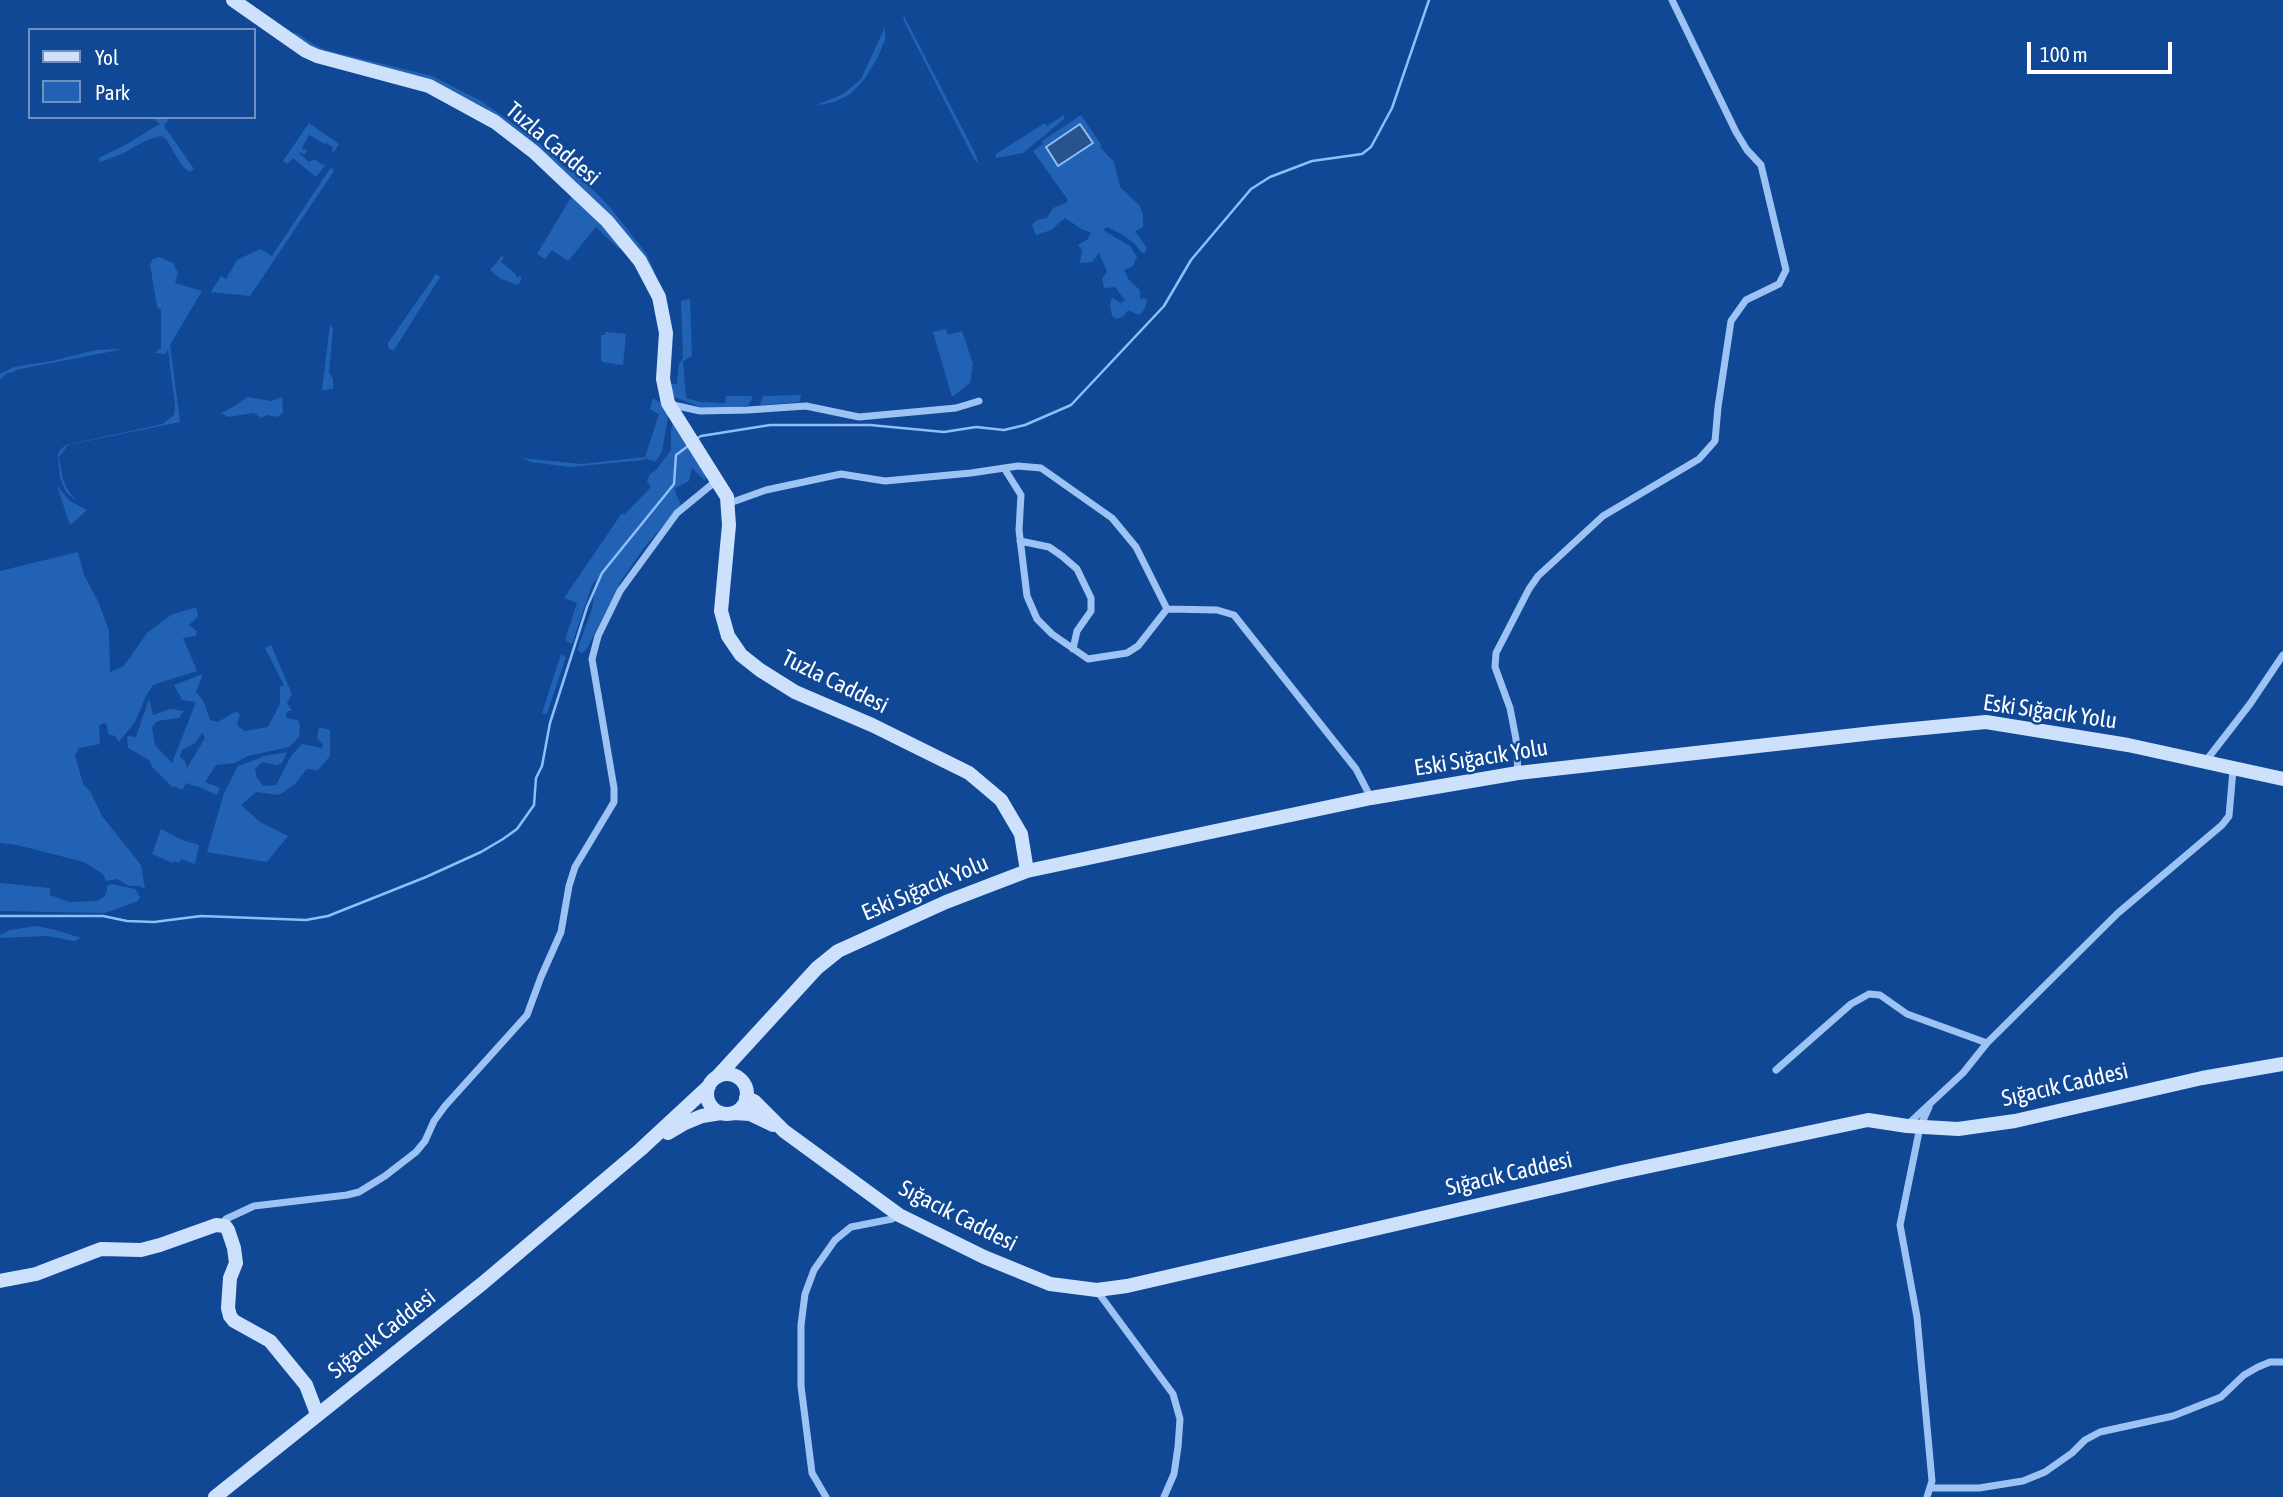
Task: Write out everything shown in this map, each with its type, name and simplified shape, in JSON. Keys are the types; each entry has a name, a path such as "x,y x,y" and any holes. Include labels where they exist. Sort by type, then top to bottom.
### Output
{"main road":[{"name":"Tuzla Caddesi","path":"233,0 306,51 429,86 495,122 534,152 607,221 640,261 659,297 664,322 663,379 668,404 727,497 729,525 720,611 728,636 741,655 795,692 872,725 969,773 1001,800 1021,834 1027,871"},
{"name":"Eski Sığacık Yolu","path":"640,1150 713,1082 817,968 838,951 946,902 1027,871 1371,799 1518,773 1986,722 2128,746 2283,779"},
{"path":"744,1049 742,1072 745,1091 744,1104 727,1113 715,1110 707,1099 713,1082 729,1075 741,1080 745,1091 784,1131"},
{"name":"Sığacık Caddesi","path":"784,1131 900,1215 984,1257 1050,1284 1097,1290 1127,1286 1622,1172 1868,1120 1958,1129 2015,1121 2202,1078 2283,1064"},
{"path":"640,1150 702,1116 750,1114 784,1131"},
{"name":"Sığacık Caddesi","path":"215,1497 483,1283 640,1150"},
{"path":"0,1281 36,1274 101,1249 141,1250 221,1225 228,1230 236,1263 230,1278 230,1315 234,1321 270,1341 306,1385 317,1414"}],"street":[{"path":"1518,773 1516,739 1510,708 1494,667 1496,653 1538,576 1603,516 1699,459 1715,440 1731,321 1746,300 1779,284 1786,270 1761,165 1746,150 1736,132 1672,0"},
{"path":"668,404 700,411 806,405 859,417 956,408 979,401"},
{"path":"727,504 766,490 841,474 885,481 1018,466 1041,468 1112,518 1136,547 1167,609"},
{"path":"1004,468 1021,495 1020,541 1027,596 1037,619 1052,634 1088,659 1127,653 1138,646 1167,609"},
{"path":"221,1225 226,1219 254,1206 347,1195 359,1192 385,1176 416,1152 445,1106 527,1015 561,932 575,866 614,802 614,788 592,659 598,636 620,591 677,513 716,481"},
{"path":"1020,541 1049,547 1077,569 1091,598 1091,611 1077,631 1073,649"},
{"path":"1167,609 1217,610 1234,615 1356,769 1371,799"},
{"path":"2204,763 2250,704 2283,654"},
{"path":"2233,770 2229,816 2222,825 2118,914 1987,1043 1963,1073 1930,1103 1913,1126 1900,1225 1917,1317 1932,1481 1928,1493 2024,1481 2045,1472 2073,1453 2085,1440 2100,1432 2173,1416 2221,1397 2244,1375 2258,1367 2270,1362 2283,1362"},
{"path":"1776,1070 1851,1004 1869,994 1880,995 1907,1014 1987,1043"},
{"path":"1913,1126 1930,1103"},
{"path":"826,1497 812,1473 801,1386 801,1325 805,1294 814,1270 835,1240 851,1227 900,1215"},
{"path":"1097,1290 1173,1395 1180,1419 1178,1447 1174,1474 1164,1497"}],"green space":[{"path":"904,16 979,164 974,159 903,19"},
{"path":"885,27 885,40 864,80 849,95 834,102 814,106 843,94 861,79"},
{"path":"295,32 326,50 432,76 481,101 531,136 565,167 576,173 609,206 646,253 655,272 652,274 543,151 485,108 467,99 325,55 292,36"},
{"path":"1064,115 1064,119 1023,153 996,158 996,154 1045,123 1047,126"},
{"path":"1081,115 1102,146 1100,147 1114,162 1120,187 1139,205 1143,214 1143,227 1135,231 1146,247 1146,252 1142,253 1123,235 1107,227 1103,230 1130,246 1137,257 1133,266 1124,270 1129,280 1140,290 1140,299 1147,301 1139,315 1128,310 1124,316 1117,319 1112,316 1112,298 1121,303 1125,300 1115,287 1104,288 1102,279 1107,271 1099,253 1092,262 1080,263 1082,250 1078,245 1088,239 1091,232 1065,218 1051,230 1036,235 1032,225 1037,220 1047,218 1053,208 1068,200 1033,151 1043,144 1042,141"},
{"path":"154,119 168,120 164,126 194,169 190,172 182,166 166,139 161,136 100,162 99,158 160,124"},
{"path":"309,123 339,144 334,152 327,143 309,135 302,148 307,151 304,155 299,153 309,162 314,159 326,164 316,177 293,158 287,164 283,161"},
{"path":"331,167 334,171 250,296 211,292 221,276 226,279 237,260 260,249 272,256"},
{"path":"573,194 611,237 623,245 619,249 596,227 568,261 552,250 545,259 537,254"},
{"path":"159,257 173,263 178,273 175,283 202,291 170,345 180,422 68,445 59,457 63,479 76,501 66,492 60,478 58,454 61,449 66,445 163,424 174,415 168,349 166,354 155,353 161,348 161,310 157,307 150,264 153,259"},
{"path":"504,257 501,262 516,274 517,278 522,278 518,285 501,279 490,270"},
{"path":"436,274 440,277 394,350 389,349 388,343"},
{"path":"690,299 692,356 683,361 686,398 700,402 725,403 726,396 753,396 748,406 703,408 669,395 667,384 677,384 679,364 683,358 681,301"},
{"path":"330,324 333,329 329,372 333,379 333,389 322,390"},
{"path":"946,329 948,335 962,331 973,364 970,383 952,397 933,332"},
{"path":"605,332 626,334 623,365 602,362 601,335 605,335"},
{"path":"124,349 20,369 0,379 0,374 14,367 96,350"},
{"path":"801,395 800,402 760,405 763,396"},
{"path":"247,397 271,401 282,397 283,412 278,417 268,415 261,418 254,413 228,417 221,413"},
{"path":"653,398 669,411 662,452 655,462 645,458 569,467 521,458 582,464 645,457 659,414 650,409"},
{"path":"674,419 707,468 705,481 692,468 689,481 674,489 681,505 644,548 621,581 582,653 577,650 592,609 596,579 572,644 565,640 577,603 564,598 622,513 624,515 651,487 647,481 650,474 671,450"},
{"path":"57,486 70,501 87,510 70,525"},
{"path":"78,552 84,575 99,603 109,631 110,672 124,666 147,633 171,615 196,607 198,616 189,625 197,631 196,636 183,638 197,671 153,685 135,722 119,742 115,736 108,734 107,725 104,723 99,726 100,744 79,748 75,755 83,784 90,791 102,816 141,865 145,889 129,886 117,879 106,881 103,874 84,862 0,843 0,571"},
{"path":"271,645 292,694 287,703 292,711 287,711 286,718 298,720 300,726 299,737 289,747 248,756 235,763 216,765 205,782 220,788 217,795 186,783 182,790 174,786 173,788 153,768 149,760 128,748 127,736 136,737 149,699 153,715 170,709 184,711 179,718 157,721 152,727 155,745 172,763 196,702 182,700 174,685 203,674 196,692 203,700 210,720 218,722 237,711 240,715 237,723 245,731 268,727 280,704 280,687 284,685 265,648","holes":["202,733 205,738 187,768 180,757 182,750 195,743"]},
{"path":"561,654 566,657 547,714 542,713"},
{"path":"319,727 330,730 330,756 318,770 307,769 295,784 279,795 256,792 241,805 260,822 288,836 267,862 207,852 224,793 238,766 265,756 287,752 282,763 276,765 262,762 255,769 263,786 276,785 291,756 302,744 322,748 323,744 317,739"},
{"path":"161,829 199,845 195,864 181,859 179,863 173,863 152,854"},
{"path":"0,883 50,888 50,895 69,902 97,901 104,897 107,886 112,884 135,889 140,897 138,901 105,913 0,911"},
{"path":"36,926 81,938 74,941 47,936 0,938 0,935 10,930"}],"shaded area":[{"path":"1080,124 1093,143 1058,166 1046,147"}],"waterway":[{"path":"696,439 770,425 870,425 944,432 976,427 1004,430 1025,425 1071,405 1164,306 1191,260 1251,189 1270,177 1312,161 1362,154 1371,147 1392,108 1429,0"},
{"path":"0,916 103,916 127,921 154,922 201,916 306,920 328,916 426,877 503,839 517,829 534,805 536,778 542,766 550,723 587,607 602,573 674,484 676,455 688,446"}]}
